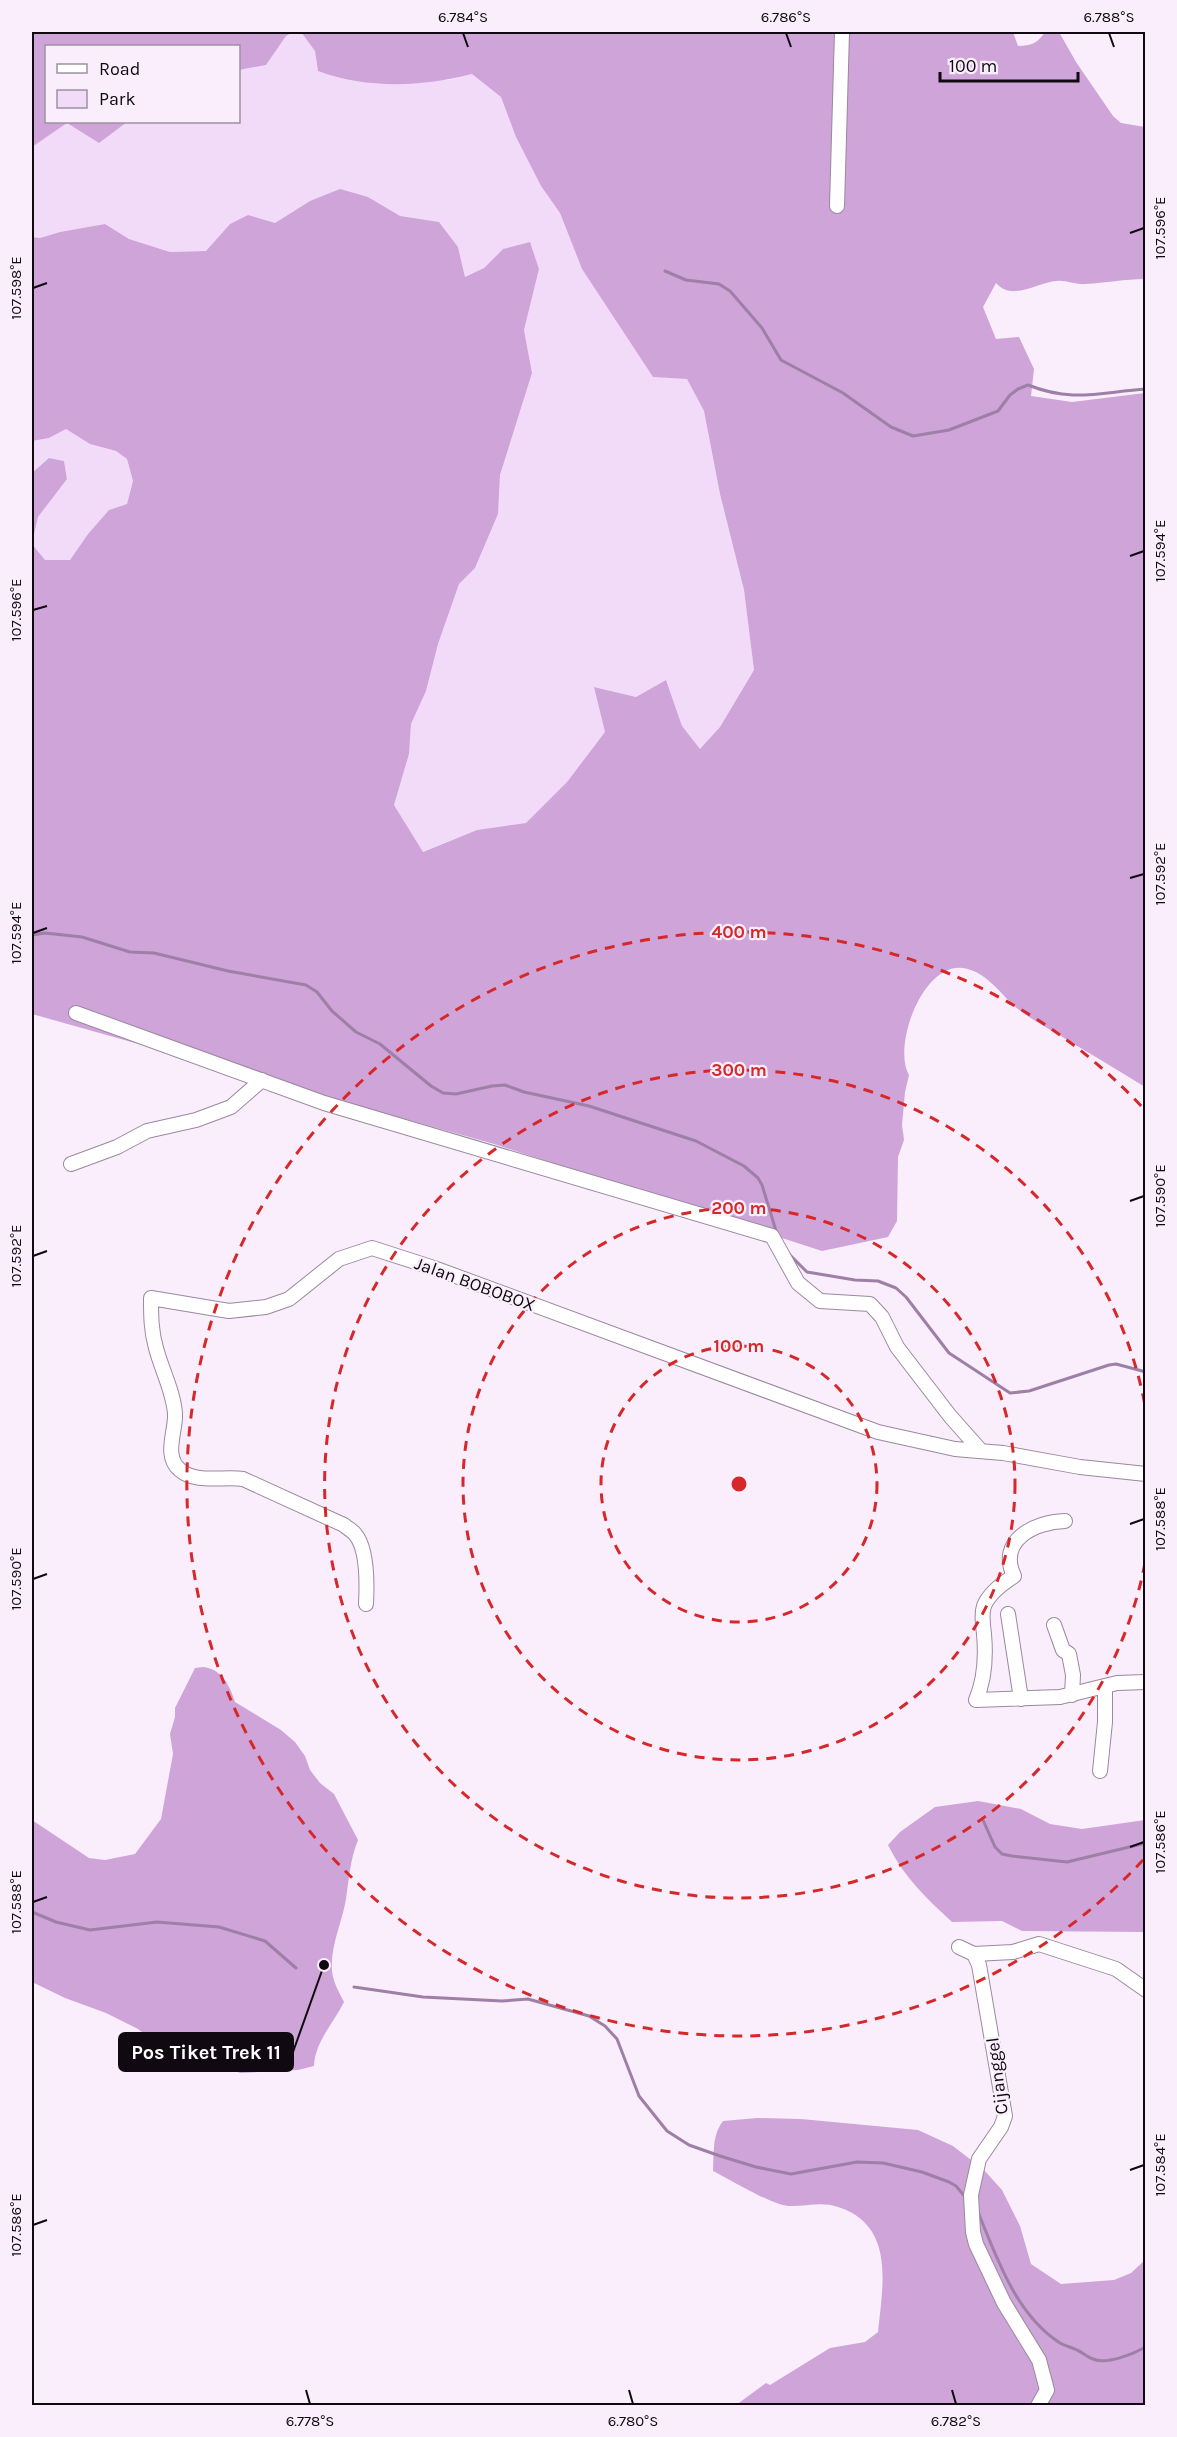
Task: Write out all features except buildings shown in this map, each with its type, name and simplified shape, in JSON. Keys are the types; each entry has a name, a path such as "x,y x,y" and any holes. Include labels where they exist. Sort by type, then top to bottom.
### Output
{"street":[{"path":"837,206 842,32"},
{"path":"76,1013 324,1103 772,1236 798,1283 820,1301 870,1304 882,1317 897,1347 950,1416 981,1451"},
{"path":"71,1164 117,1147 147,1131 196,1120 231,1107 262,1080"},
{"name":"Jalan BOBOBOX","path":"366,1604 367,1582 363,1552 356,1535 344,1525 243,1479 193,1477 179,1470 174,1461 171,1441 175,1426 175,1411 153,1337 151,1298 229,1311 266,1307 289,1299 339,1259 372,1248 444,1272 878,1432 955,1449 1146,1474"},
{"path":"1065,1521 1037,1525 1020,1538 1010,1554 1010,1566 1014,1576 1001,1585 985,1604 982,1617 984,1674 976,1700 1072,1695 1105,1686 1146,1682"},
{"path":"1008,1614 1021,1699"},
{"path":"1054,1625 1063,1650 1069,1654 1073,1676 1072,1695"},
{"path":"1101,1771 1105,1686"},
{"path":"959,1947 974,1954 1013,1952 1040,1944 1116,1969 1146,1990"},
{"name":"Cijanggel","path":"974,1954 979,1965 1005,2116 1001,2127 980,2159 971,2195 973,2232 976,2244 1004,2303 1039,2360 1047,2390 1038,2406"}],"green space":[{"path":"293,32 301,32 315,51 318,71 448,80 472,74 501,97 516,137 541,186 560,213 582,269 653,377 687,379 704,411 720,494 744,590 754,670 720,727 700,750 682,726 666,680 636,697 595,687 605,732 567,782 526,823 477,830 422,852 394,805 409,754 411,724 426,691 438,644 459,584 475,568 498,514 500,475 532,373 524,330 539,269 530,243 503,249 484,268 465,277 458,247 439,222 400,217 368,197 310,201 275,223 248,215 230,224 207,251 170,252 129,239 105,224 40,238 32,237 32,147 67,123 99,142 126,123 240,123 240,70 266,65 286,36"},
{"path":"66,429 90,444 116,451 127,459 133,481 127,504 109,510 70,560 45,560 32,544 38,517 67,479 64,461 49,458 32,473 32,441 49,438"}],"shaded area":[{"path":"32,32 293,32 286,36 266,65 240,70 240,45 45,45 45,123 67,123 32,147"},
{"path":"301,32 1013,32 1018,46 1034,43 1045,32 1059,32 1076,62 1113,116 1121,123 1145,127 1145,279 1082,284 1057,281 1017,291 1009,291 996,283 983,307 996,339 1019,337 1034,369 1031,396 1072,402 1145,393 1145,1087 1024,1013 978,973 963,968 948,970 935,978 924,992 908,1027 905,1062 909,1075 902,1125 904,1140 898,1157 897,1221 888,1237 822,1251 494,1144 32,1014 32,544 45,560 70,560 109,510 127,504 133,481 127,459 116,451 90,444 66,429 49,438 32,441 32,237 40,238 105,224 129,239 170,252 206,251 230,224 248,215 275,223 310,201 340,189 368,197 400,216 439,222 458,247 465,277 484,268 503,249 530,242 539,269 524,330 532,373 500,475 498,514 475,568 459,584 438,644 426,691 411,724 409,754 394,805 423,852 477,830 526,823 567,782 605,732 594,687 636,697 666,680 682,726 700,749 720,727 754,670 744,590 720,494 704,411 687,379 653,377 582,269 560,213 541,186 516,137 501,97 472,74 433,82 394,84 356,81 318,71 315,51"},
{"path":"67,123 126,123 99,143"},
{"path":"49,458 64,461 67,479 38,517 32,543 32,473"},
{"path":"195,1668 210,1668 224,1679 235,1702 281,1730 295,1742 305,1756 310,1770 320,1783 334,1794 358,1840 351,1862 346,1899 334,1944 332,1962 336,1987 344,2002 321,2040 314,2066 298,2070 241,2073 207,2064 151,2039 138,2029 106,2013 65,1998 32,1982 32,1820 89,1858 105,1860 135,1854 161,1819 173,1754 170,1734 175,1708"},
{"path":"978,1801 1021,1809 1050,1824 1082,1829 1145,1820 1145,1932 1022,1931 1002,1921 952,1922 908,1877 888,1845 900,1832 935,1807"},
{"path":"757,2118 801,2119 918,2130 953,2146 984,2170 1002,2190 1020,2226 1031,2264 1061,2284 1114,2280 1131,2273 1145,2260 1145,2405 736,2405 766,2383 770,2385 830,2348 865,2342 878,2332 882,2295 883,2276 877,2242 869,2227 856,2216 832,2205 781,2205 713,2171 715,2138 723,2121"}],"waterway":[{"path":"665,271 686,280 719,284 730,291 762,328 781,360 843,393 891,427 913,436 949,430 998,411 1010,395 1028,385 1059,394 1073,395 1146,389"},
{"path":"32,935 45,933 82,937 130,952 154,953 228,971 306,985 317,992 332,1011 356,1032 380,1044 431,1086 443,1093 456,1094 505,1085 524,1092 589,1106 696,1141 744,1166 758,1178 777,1234"},
{"path":"789,1254 807,1272 855,1280 878,1281 896,1288 906,1297 949,1353 1010,1393 1029,1391 1109,1365 1116,1364 1146,1372"},
{"path":"983,1820 995,1847 1002,1854 1012,1856 1067,1862 1146,1843"},
{"path":"32,1912 56,1922 90,1930 157,1922 219,1927 265,1941 296,1968"},
{"path":"354,1987 423,1997 502,2001 528,1999 589,2016 605,2026 617,2039 639,2096 667,2131 689,2145 756,2167 791,2174 857,2162 883,2163 922,2172 949,2182 956,2186 966,2198"},
{"path":"978,2212 1010,2284 1031,2317 1045,2331 1062,2344 1091,2358 1105,2361 1120,2358 1146,2347"}],"place":[{"name":"Pos Tiket Trek 11","path":"324,1965"}]}
